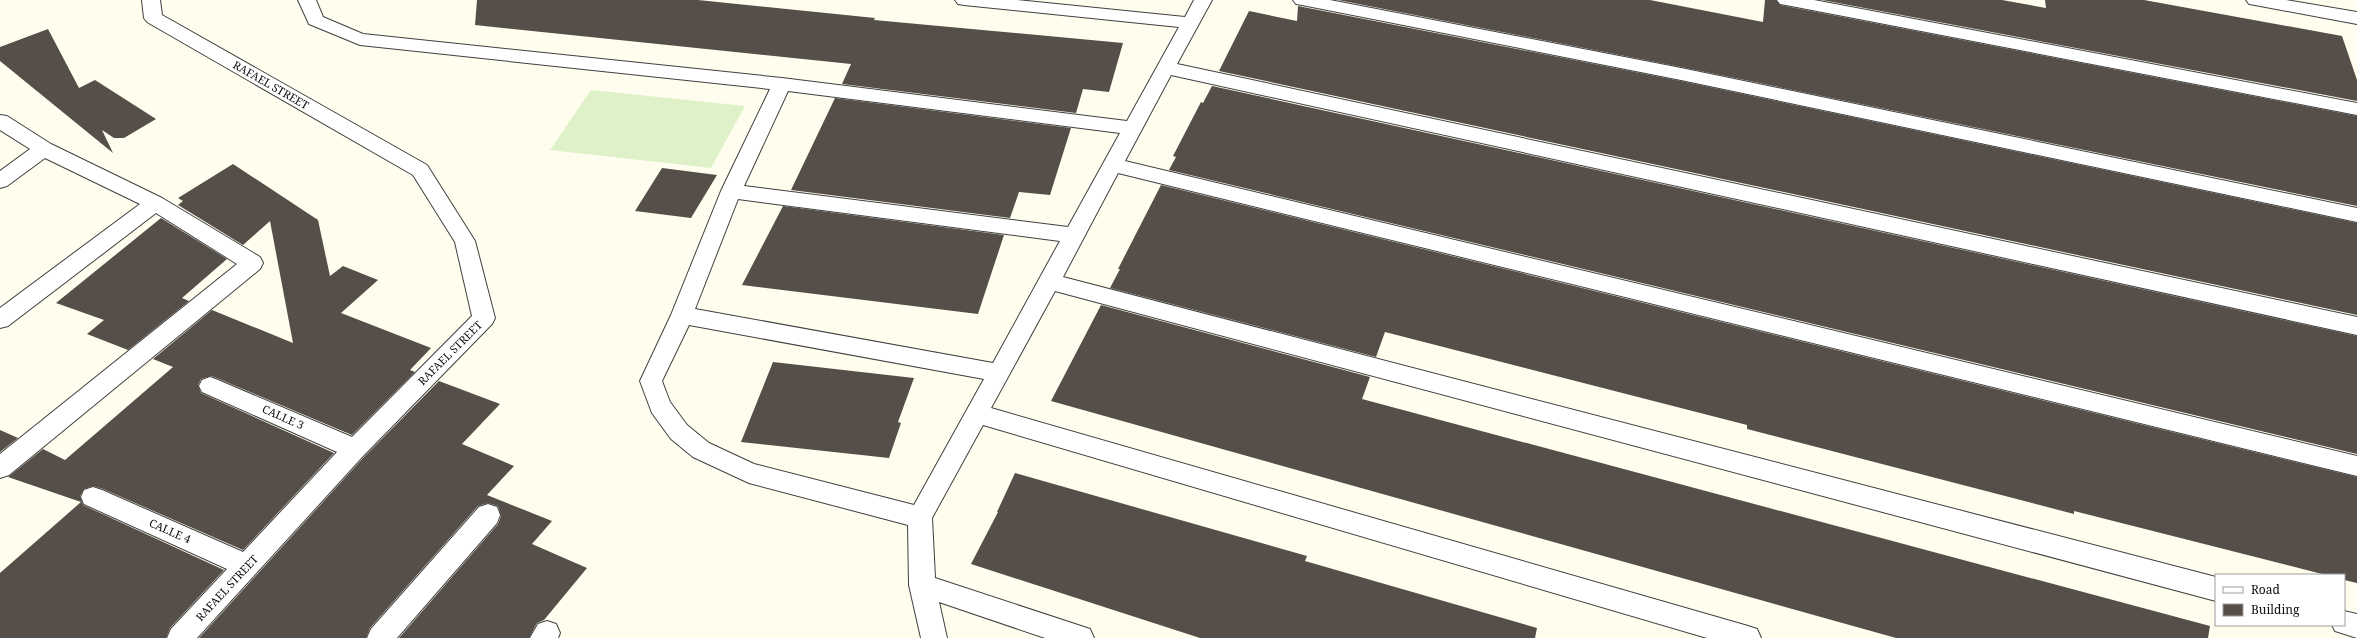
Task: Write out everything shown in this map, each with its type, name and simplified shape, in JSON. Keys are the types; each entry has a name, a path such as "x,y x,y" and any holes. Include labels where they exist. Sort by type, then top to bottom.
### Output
{"street":[{"name":"RAFAEL STREET","path":"151,0 153,18 420,170 465,241 484,318 355,449 180,638"},
{"path":"307,0 315,20 360,39 782,84 1133,128"},
{"path":"964,0 1191,23"},
{"path":"934,638 922,585 920,517 975,413 1203,0"},
{"path":"1302,0 1681,74 2357,215"},
{"path":"1786,0 2357,109"},
{"path":"2255,0 2357,18"},
{"path":"1166,68 2357,326"},
{"path":"782,84 731,191 682,315 651,381 660,406 679,432 701,450 749,473 920,517"},
{"path":"0,121 44,149 155,203 252,263 0,468"},
{"path":"0,181 44,149"},
{"path":"1112,165 2357,466"},
{"path":"731,191 1074,236"},
{"path":"0,320 155,203"},
{"path":"1049,281 2215,589"},
{"path":"682,315 998,373"},
{"name":"CALLE 3","path":"210,386 355,449"},
{"path":"975,413 1748,638"},
{"name":"CALLE 4","path":"93,496 247,566"},
{"path":"380,638 488,515"},
{"path":"922,585 1081,638"},
{"path":"2345,623 2357,626"}],"green space":[{"path":"591,90 745,106 711,168 550,150"}],"building":[{"path":"477,0 698,0 875,18 874,20 1123,43 1109,92 1083,89 1076,113 842,84 851,64 475,25"},
{"path":"1338,0 1650,0 1763,22 1765,0 1776,0 1780,5 2357,116 2357,206 1681,67"},
{"path":"1822,0 2002,0 2046,8 2045,0 2144,0 2342,36 2357,80 2357,101"},
{"path":"1298,6 1681,81 2357,223 2357,315 1219,71 1249,11 1297,21"},
{"path":"48,29 79,88 95,80 156,119 124,138 114,138 102,130 113,153 0,61 0,47"},
{"path":"1212,86 2357,336 2357,454 1169,170 1176,157 1173,156 1201,102 1203,103"},
{"path":"835,98 1071,128 1050,195 1019,192 1010,218 791,190"},
{"path":"233,164 318,220 330,276 343,266 378,280 341,313 431,348 410,370 415,372 352,435 211,376 201,379 198,385 201,393 334,453 243,550 103,489 93,486 84,489 80,496 83,505 224,570 170,628 166,638 0,638 0,573 81,502 8,477 43,449 65,460 173,367 153,359 212,310 293,343 270,221 243,245 178,205 183,201 178,198"},
{"path":"662,168 717,175 691,218 635,211"},
{"path":"1161,185 2357,477 2357,583 2345,580 2345,574 2322,574 2074,511 2074,514 1747,429 1747,425 1385,332 1376,357 1110,288 1120,269 1118,269"},
{"path":"783,206 1004,235 978,314 742,285"},
{"path":"161,218 227,259 182,298 189,301 128,350 87,334 104,320 56,303"},
{"path":"1101,305 1370,377 1362,399 2210,626 2208,638 1896,638 1051,401"},
{"path":"773,362 914,378 898,422 901,423 889,458 741,442"},
{"path":"439,381 500,404 462,444 514,466 487,495 552,521 532,544 587,568 544,620 537,623 529,638 399,638 498,524 501,516 498,506 488,503 478,506 370,628 366,638 199,638 364,457"},
{"path":"0,430 18,438 0,452"},
{"path":"1015,473 1307,556 1305,561 1537,628 1535,638 1200,638 971,564 998,512"}]}
